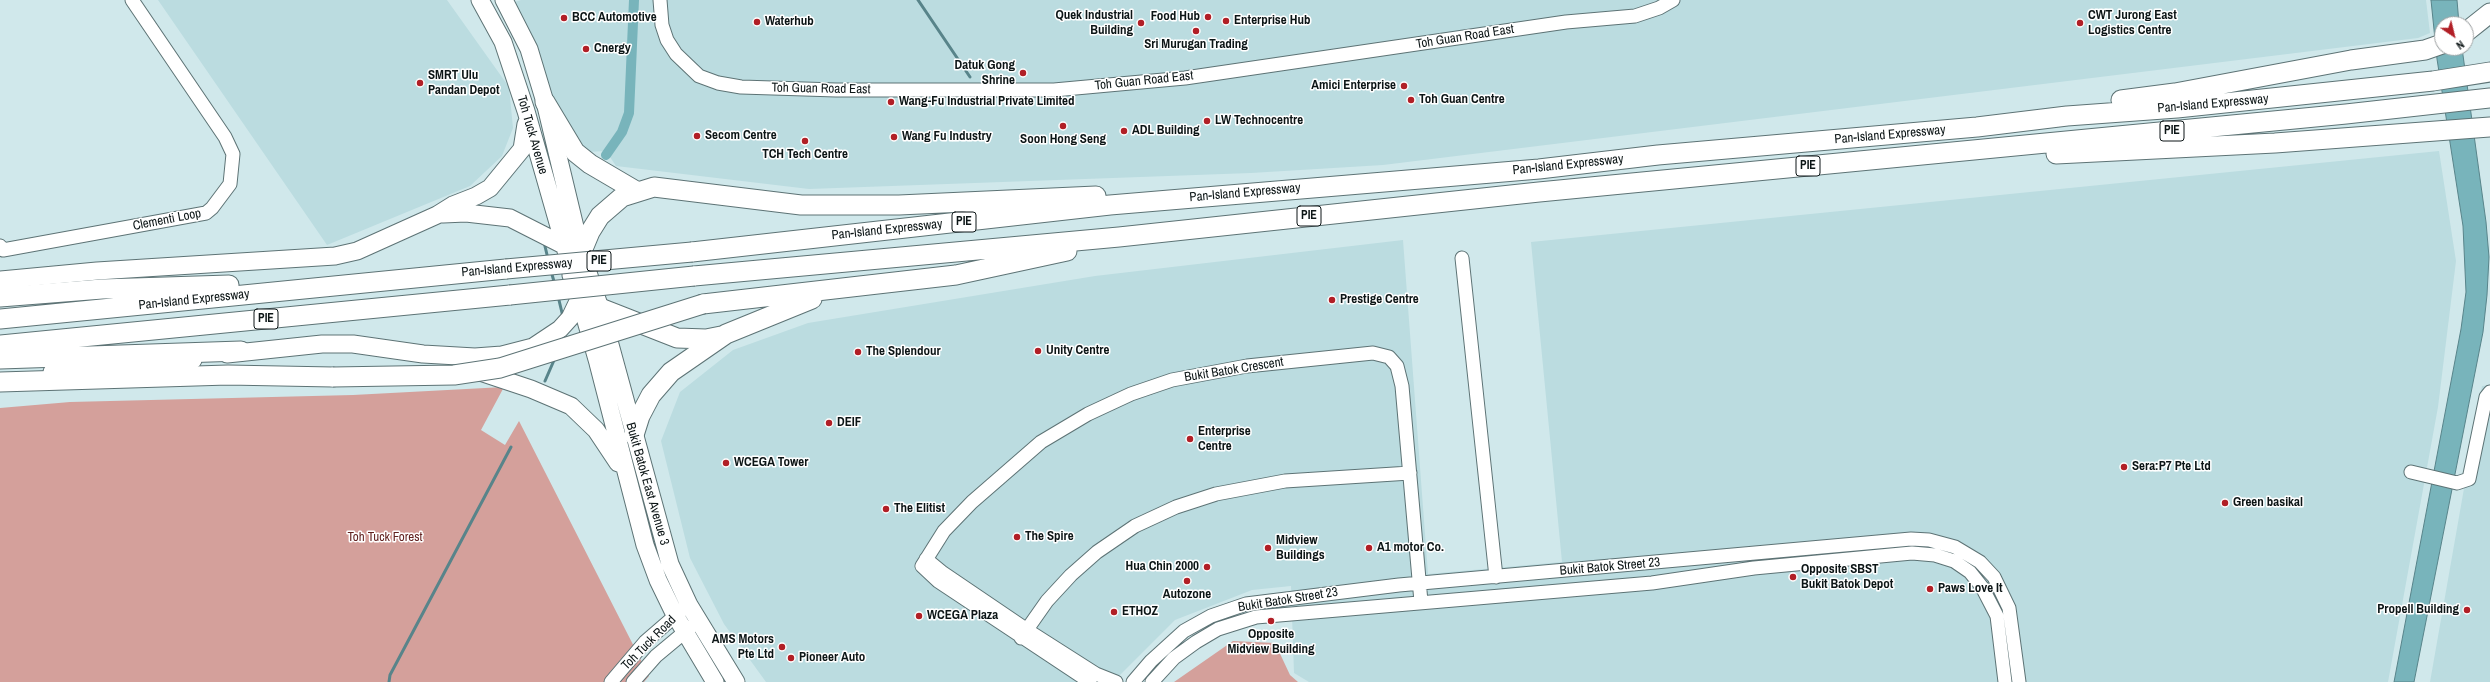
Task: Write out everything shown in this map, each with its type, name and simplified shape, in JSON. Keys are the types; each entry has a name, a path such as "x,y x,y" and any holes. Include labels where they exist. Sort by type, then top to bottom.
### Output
{"highway":[{"path":"2474,26 2490,13"},
{"path":"2066,116 2090,104 2175,93 2351,60 2403,54 2434,47"},
{"name":"Pan-Island Expressway","path":"0,319 692,252 1110,205 1539,169 1658,155 1977,127 2066,116 2177,108 2433,81 2481,73"},
{"name":"Pan-Island Expressway","path":"0,345 694,276 1119,237 1523,194 2338,115 2482,99"},
{"path":"545,102 575,152 590,164 636,191"},
{"path":"1905,156 2031,155 2275,143 2490,127"},
{"path":"580,274 582,252 590,232 600,216 622,197 636,191 654,187 672,187 777,203 861,206 1211,191 1235,194"},
{"path":"0,382 228,375 333,377 454,375 500,368 703,304 956,275 1119,237"},
{"path":"0,297 102,289 240,284 292,290"},
{"path":"580,300 677,338 706,339 726,334 791,306 838,289"},
{"path":"634,435 640,416 660,383 670,372 726,334"},
{"path":"0,359 241,352"}],"main road":[{"name":"Toh Tuck Avenue","path":"480,0 503,42 526,111 563,245 580,274"},
{"name":"Toh Tuck Avenue","path":"504,0 529,49 545,102 582,252"},
{"path":"0,280 97,271 335,256 367,248 437,215 453,205 476,196 499,179 522,149 526,111"},
{"path":"437,215 466,213 510,218 563,245 582,252"},
{"name":"Bukit Batok East Avenue 3","path":"580,274 580,300 645,545 658,580 682,610 698,621 736,682"},
{"name":"Bukit Batok East Avenue 3","path":"580,274 600,308 670,564 682,610 685,631 715,682"},
{"path":"0,376 153,365 241,352 322,344 353,344 424,354 475,357 502,355 533,347 560,329 570,318 580,300"},
{"path":"424,354 531,389 571,406 596,430 625,472"}],"street":[{"name":"Clementi Loop","path":"0,246 3,250 206,213 212,208 230,184 233,154 225,137 132,0"},
{"name":"Toh Guan Road East","path":"660,0 662,25 667,40 676,54 700,76 718,83 741,87 836,90 1054,90 1185,78 1566,22 1634,16 1659,8 1673,0"},
{"path":"1462,258 1496,577"},
{"name":"Bukit Batok Crescent","path":"1090,682 941,572 926,559 944,531 975,498 1041,442 1088,414 1131,394 1172,380 1209,372 1373,353 1386,356 1394,363 1401,379 1421,602"},
{"path":"2412,472 2432,478 2454,482 2466,482 2470,477 2486,397 2490,392"},
{"path":"1024,634 1066,580 1097,552 1135,526 1186,502 1216,494 1285,481 1410,473"},
{"name":"Bukit Batok Street 23","path":"1133,682 1151,661 1184,631 1211,616 1234,608 1365,588 1911,539 1941,542 1955,547 1980,562 1994,577 2004,593 2011,617 2019,682"},
{"name":"Bukit Batok Street 23","path":"1152,682 1174,658 1196,642 1218,629 1248,619 1421,602 1652,583 1754,568 1926,553 1943,557 1962,566 1977,580 1987,594 1997,616 2005,682"},
{"name":"Toh Tuck Road","path":"611,682 645,642 682,610"},
{"name":"Toh Tuck Road","path":"633,682 656,656 698,621"},
{"name":"Bukit Batok Crescent","path":"1024,634 1096,674 1116,682"}],"shaded area":[{"path":"158,0 447,0 509,87 513,128 502,156 470,186 327,245"},
{"path":"521,0 2426,0 2430,33 2418,38 1383,165 1251,173 809,189 616,166 606,151 586,152 565,128 515,2"},
{"path":"2439,151 2456,261 2438,407 2388,682 1309,682 1294,673 1291,586 1252,590 1175,620 1113,682 766,682 724,624 690,558 661,441 680,392 733,350 808,323 1095,276 1403,240 1428,574 1562,562 1531,242"},
{"path":"2490,385 2490,682 2430,682 2482,386"}],"green space":[{"name":"Toh Tuck Forest","path":"504,387 481,430 505,445 519,421 649,676 644,682 0,682 0,408 70,402 353,395"},
{"path":"1233,641 1275,643 1290,675 1298,682 1174,682"}],"water":[{"path":"2431,0 2457,0 2458,16 2434,16 2434,30"},
{"path":"2437,56 2463,56 2486,222 2489,257 2487,295 2483,332 2414,682 2394,682 2461,329 2466,292 2463,226"}],"waterway":[{"path":"606,155 622,132 629,113 634,0"},
{"path":"918,0 970,77"},
{"path":"544,242 548,259"},
{"path":"551,271 555,285"},
{"path":"558,296 563,317"},
{"path":"545,381 555,358"},
{"path":"389,682 390,675 511,447"}],"place":[{"name":"Food Hub","path":"1208,17"},
{"name":"BCC Automotive","path":"564,18"},
{"name":"Enterprise Hub","path":"1226,21"},
{"name":"Waterhub","path":"757,22"},
{"name":"Quek Industrial Building","path":"1141,23"},
{"name":"CWT Jurong East Logistics Centre","path":"2080,23"},
{"name":"Sri Murugan Trading","path":"1196,31"},
{"name":"Cnergy","path":"586,49"},
{"name":"Datuk Gong Shrine","path":"1023,73"},
{"name":"SMRT Ulu Pandan Depot","path":"420,83"},
{"name":"Amici Enterprise","path":"1404,86"},
{"name":"Toh Guan Centre","path":"1411,100"},
{"name":"Wang-Fu Industrial Private Limited","path":"891,102"},
{"name":"LW Technocentre","path":"1207,121"},
{"name":"Soon Hong Seng","path":"1063,126"},
{"name":"ADL Building","path":"1124,131"},
{"name":"Secom Centre","path":"697,136"},
{"name":"Wang Fu Industry","path":"894,137"},
{"name":"TCH Tech Centre","path":"805,141"},
{"name":"Prestige Centre","path":"1332,300"},
{"name":"Unity Centre","path":"1038,351"},
{"name":"The Splendour","path":"858,352"},
{"name":"DEIF","path":"829,423"},
{"name":"Enterprise Centre","path":"1190,439"},
{"name":"WCEGA Tower","path":"726,463"},
{"name":"Sera:P7 Pte Ltd","path":"2124,467"},
{"name":"Green basikal","path":"2225,503"},
{"name":"The Elitist","path":"886,509"},
{"name":"The Spire","path":"1017,537"},
{"name":"Midview Buildings","path":"1268,548"},
{"name":"A1 motor Co.","path":"1369,548"},
{"name":"Hua Chin 2000","path":"1207,567"},
{"name":"Opposite SBST Bukit Batok Depot","path":"1793,577"},
{"name":"Autozone","path":"1187,581"},
{"name":"Paws Love It","path":"1930,589"},
{"name":"Propell Building","path":"2467,610"},
{"name":"ETHOZ","path":"1114,612"},
{"name":"WCEGA Plaza","path":"919,616"},
{"name":"Opposite Midview Building","path":"1271,621"},
{"name":"AMS Motors Pte Ltd","path":"782,647"},
{"name":"Pioneer Auto","path":"791,658"}]}
